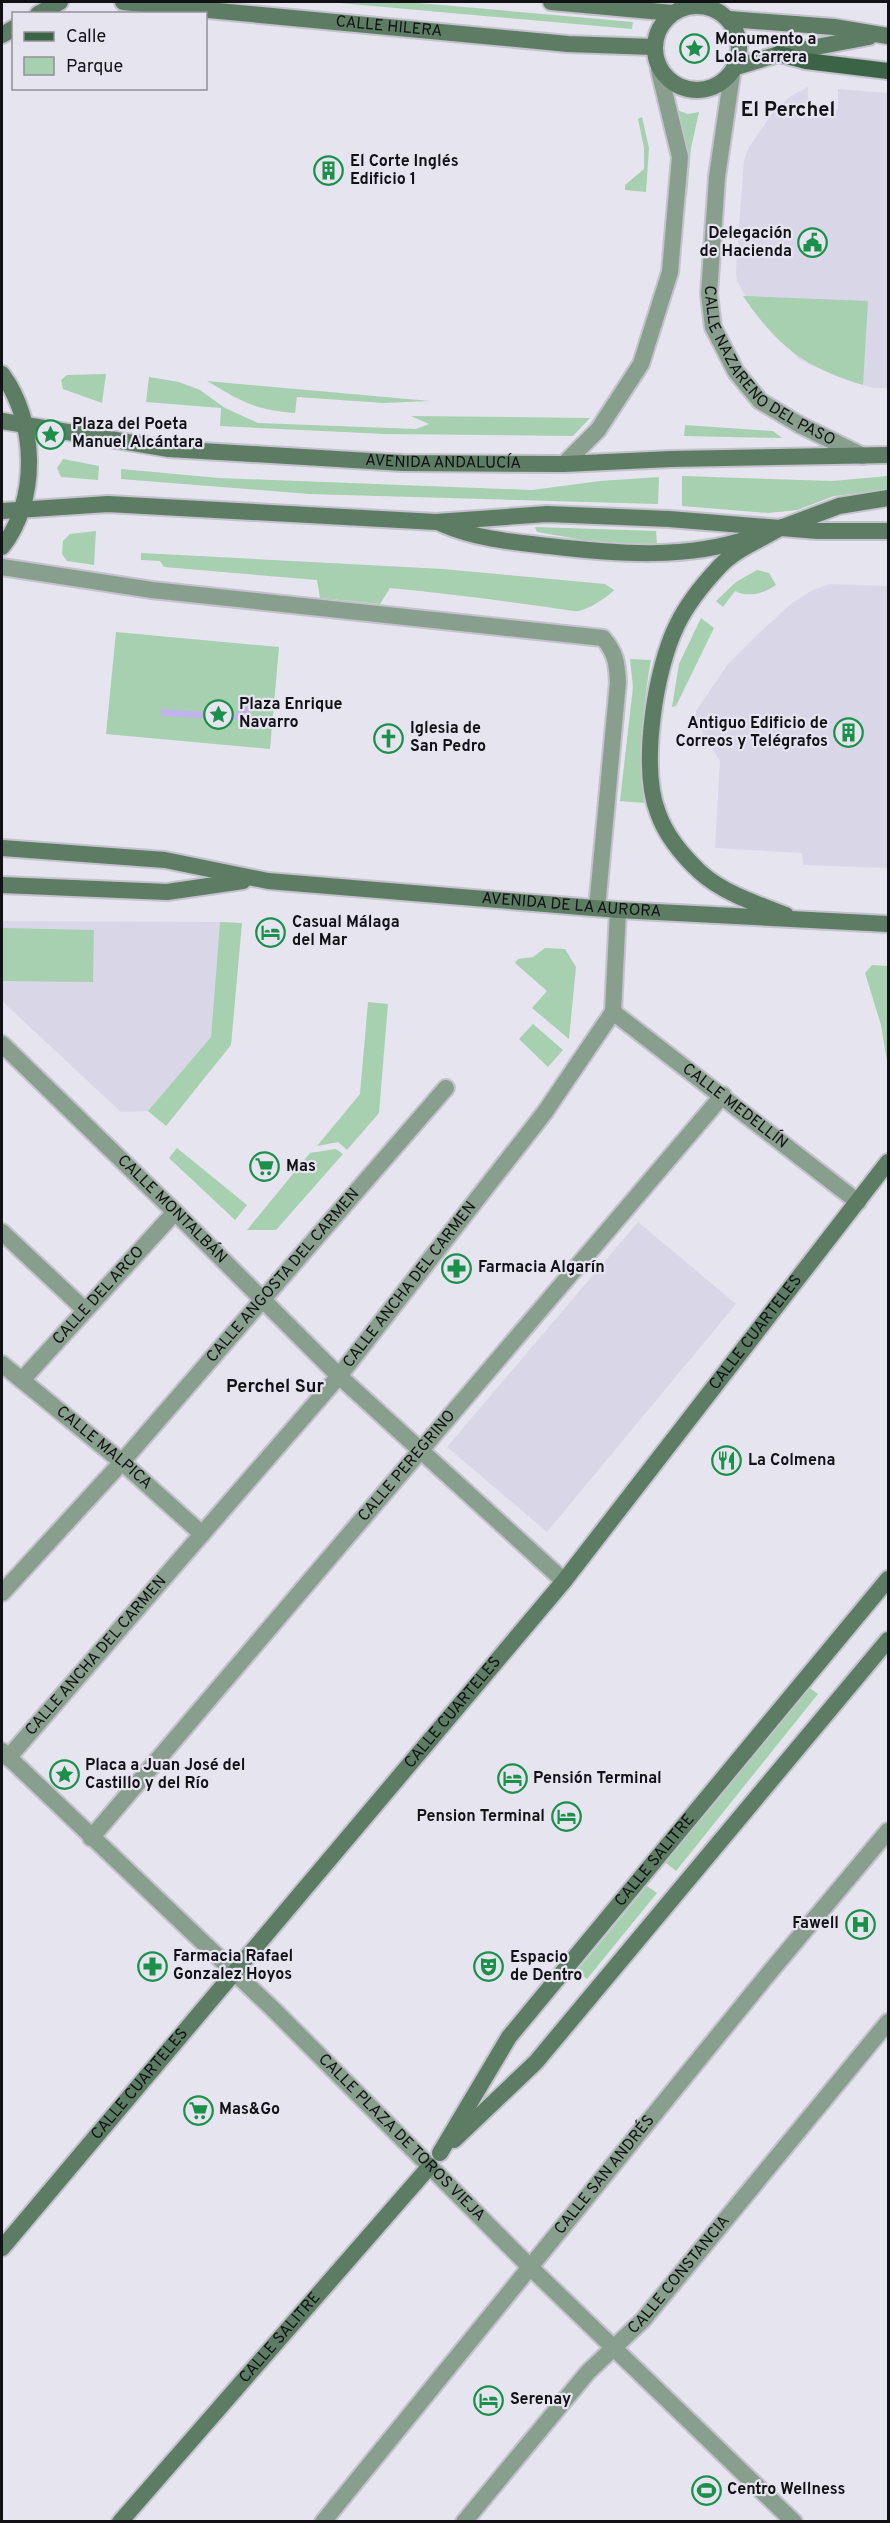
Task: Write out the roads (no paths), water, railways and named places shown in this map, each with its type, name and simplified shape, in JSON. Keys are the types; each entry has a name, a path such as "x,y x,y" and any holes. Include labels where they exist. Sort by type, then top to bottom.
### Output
{"main road":[{"path":"42,12 60,2"},
{"name":"CALLE HILERA","path":"123,2 568,44 654,47"},
{"path":"551,2 673,13 697,4 708,7 729,20 738,34 740,50 734,70"},
{"path":"673,13 659,28 654,47 659,70 670,82 684,90 700,91 716,87 734,70 779,54 883,36"},
{"path":"729,20 834,27 883,36"},
{"path":"779,54 806,61 888,71"},
{"path":"2,374 26,427 30,469 22,511 2,547"},
{"name":"AVENIDA ANDALUCÍA","path":"2,421 26,427 169,448 403,463 564,464 671,459 888,455"},
{"path":"436,522 459,532 506,541 605,551 667,554 708,549 782,527 817,512 888,498"},
{"path":"2,511 108,504 436,522 547,514 818,531 888,531"},
{"path":"782,527 722,564 693,599 677,625 666,656 653,715 651,790 658,814 682,854 702,874 740,897 801,920"},
{"name":"AVENIDA DE LA AURORA","path":"2,848 165,860 255,879 618,910 888,924"},
{"name":"AVENIDA DE LA AURORA","path":"2,885 167,891 255,879"},
{"name":"CALLE CUARTELES","path":"2,2248 236,1974 564,1581 888,1162"},
{"name":"CALLE SALITRE","path":"435,2160 509,2037 888,1579"},
{"name":"CALLE SALITRE","path":"120,2522 435,2160 536,2062 888,1640"}],"street":[{"path":"564,464 598,430 641,364 670,272 680,157 659,70"},
{"name":"CALLE NAZARENO DEL PASO","path":"734,70 716,188 709,294 713,327 736,372 760,401 800,425 863,456"},
{"path":"2,567 152,590 603,638 617,660 618,682 597,908"},
{"path":"613,1012 618,910"},
{"name":"CALLE MEDELLÍN","path":"613,1012 723,1095 858,1202"},
{"name":"CALLE ANCHA DEL CARMEN","path":"5,1755 339,1376 545,1112 613,1012"},
{"name":"CALLE MONTALBÁN","path":"2,1044 176,1212 339,1376 564,1581"},
{"name":"CALLE ANGOSTA DEL CARMEN","path":"2,1593 122,1462 446,1088"},
{"name":"CALLE PEREGRINO","path":"91,1838 421,1453 723,1095"},
{"name":"CALLE DEL ARCO","path":"22,1380 176,1212"},
{"path":"2,1232 85,1310"},
{"name":"CALLE MALPICA","path":"2,1364 122,1462 202,1534"},
{"name":"CALLE PLAZA DE TOROS VIEJA","path":"5,1755 435,2160 531,2268 794,2522"},
{"name":"CALLE SAN ANDRÉS","path":"323,2522 757,1988 888,1831"},
{"name":"CALLE CONSTANCIA","path":"464,2522 588,2372 643,2320 888,2022"}],"place":[{"name":"Monumento a Lola Carrera","path":"694,49"},
{"name":"El Corte Inglés Edificio 1","path":"329,171"},
{"name":"Delegación de Hacienda","path":"813,243"},
{"name":"Plaza del Poeta Manuel Alcántara","path":"51,434"},
{"name":"Plaza Enrique Navarro","path":"218,714"},
{"name":"Antiguo Edificio de Correos y Telégrafos","path":"849,733"},
{"name":"Iglesia de San Pedro","path":"389,738"},
{"name":"Casual Málaga del Mar","path":"271,932"},
{"name":"Mas","path":"265,1167"},
{"name":"Farmacia Algarín","path":"457,1268"},
{"name":"La Colmena","path":"727,1461"},
{"name":"Placa a Juan José del Castillo y del Río","path":"64,1775"},
{"name":"Pensión Terminal","path":"512,1779"},
{"name":"Pension Terminal","path":"566,1817"},
{"name":"Fawell","path":"860,1924"},
{"name":"Farmacia Rafael Gonzalez Hoyos","path":"152,1966"},
{"name":"Espacio de Dentro","path":"489,1967"},
{"name":"Mas&Go","path":"198,2110"},
{"name":"Serenay","path":"489,2400"},
{"name":"Centro Wellness","path":"706,2490"}],"district":[{"name":"El Perchel","path":"788,111"},
{"name":"Perchel Sur","path":"275,1387"}]}
